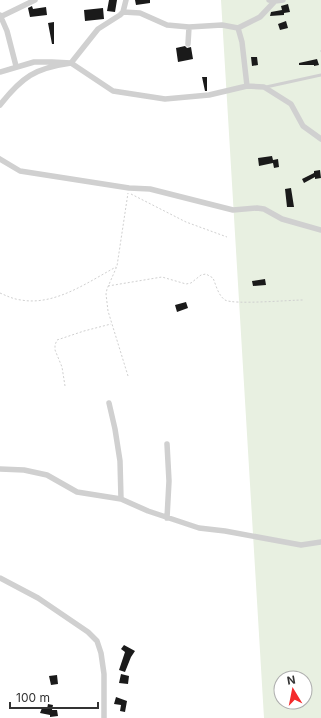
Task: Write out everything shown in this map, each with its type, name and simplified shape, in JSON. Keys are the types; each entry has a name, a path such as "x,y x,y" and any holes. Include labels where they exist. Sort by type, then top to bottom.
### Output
{"street":[{"path":"16,66 7,31 0,16 35,0"},
{"path":"0,106 12,90 32,74 51,66 70,63 98,30 123,12 126,0"},
{"path":"123,12 140,13 167,25 189,28 222,25 238,28 260,17 272,1 283,0"},
{"path":"188,44 189,28"},
{"path":"238,28 242,42 247,86"},
{"path":"0,72 16,66 34,62 70,63 114,91 165,100 209,95 247,86 264,87 291,104 303,126 321,139"},
{"path":"0,159 20,171 129,188 150,189 233,210 257,208 264,209 282,220 321,230"},
{"path":"109,403 120,461 121,499"},
{"path":"167,444 169,481 167,518"},
{"path":"0,469 38,472 47,475 77,492 121,499 148,512 199,528 225,531 301,545 321,542"},
{"path":"0,578 38,598 88,632 97,641 101,653 104,674 104,718"}],"lane":[{"path":"264,87 321,75"}],"path":[{"path":"128,376 111,324 106,294 117,266 128,193 186,222 227,237"},
{"path":"0,293 21,300 34,301 49,298 68,293 117,266"},
{"path":"108,286 162,277 186,284 191,283 206,274 213,278 221,296 225,300 264,302 303,300"},
{"path":"65,386 62,367 55,350 57,340 111,324"}],"green space":[{"path":"221,0 321,0 321,718 264,718"}],"building":[{"path":"109,0 117,0 115,12 107,11"},
{"path":"135,0 150,0 150,3 136,5"},
{"path":"288,4 290,12 284,13 284,15 270,16 271,12 282,10 281,6"},
{"path":"32,6 33,9 46,7 47,15 30,17 28,8"},
{"path":"103,8 104,19 85,21 84,10"},
{"path":"286,21 288,28 280,30 278,24"},
{"path":"54,22 54,44 52,44 48,23"},
{"path":"185,46 187,48 191,47 193,59 178,62 176,48"},
{"path":"251,57 257,57 258,65 252,66"},
{"path":"317,59 319,65 299,65 299,63"},
{"path":"202,77 207,77 207,91 205,91"},
{"path":"272,156 273,160 278,159 279,167 274,168 273,163 259,166 258,158"},
{"path":"320,170 321,178 315,179 315,177 304,183 302,179 314,173 314,171"},
{"path":"291,188 294,207 287,207 285,189"},
{"path":"265,279 266,285 253,286 252,281"},
{"path":"186,302 188,308 177,312 175,305"},
{"path":"124,645 135,651 125,672 119,670 125,652 121,649"},
{"path":"121,674 129,676 128,684 119,683"},
{"path":"57,675 58,684 51,685 49,676"},
{"path":"116,697 127,701 125,712 120,711 121,705 114,704"},
{"path":"48,704 53,705 52,710 57,710 58,716 50,717 50,715 40,713 42,708 47,709"}]}
